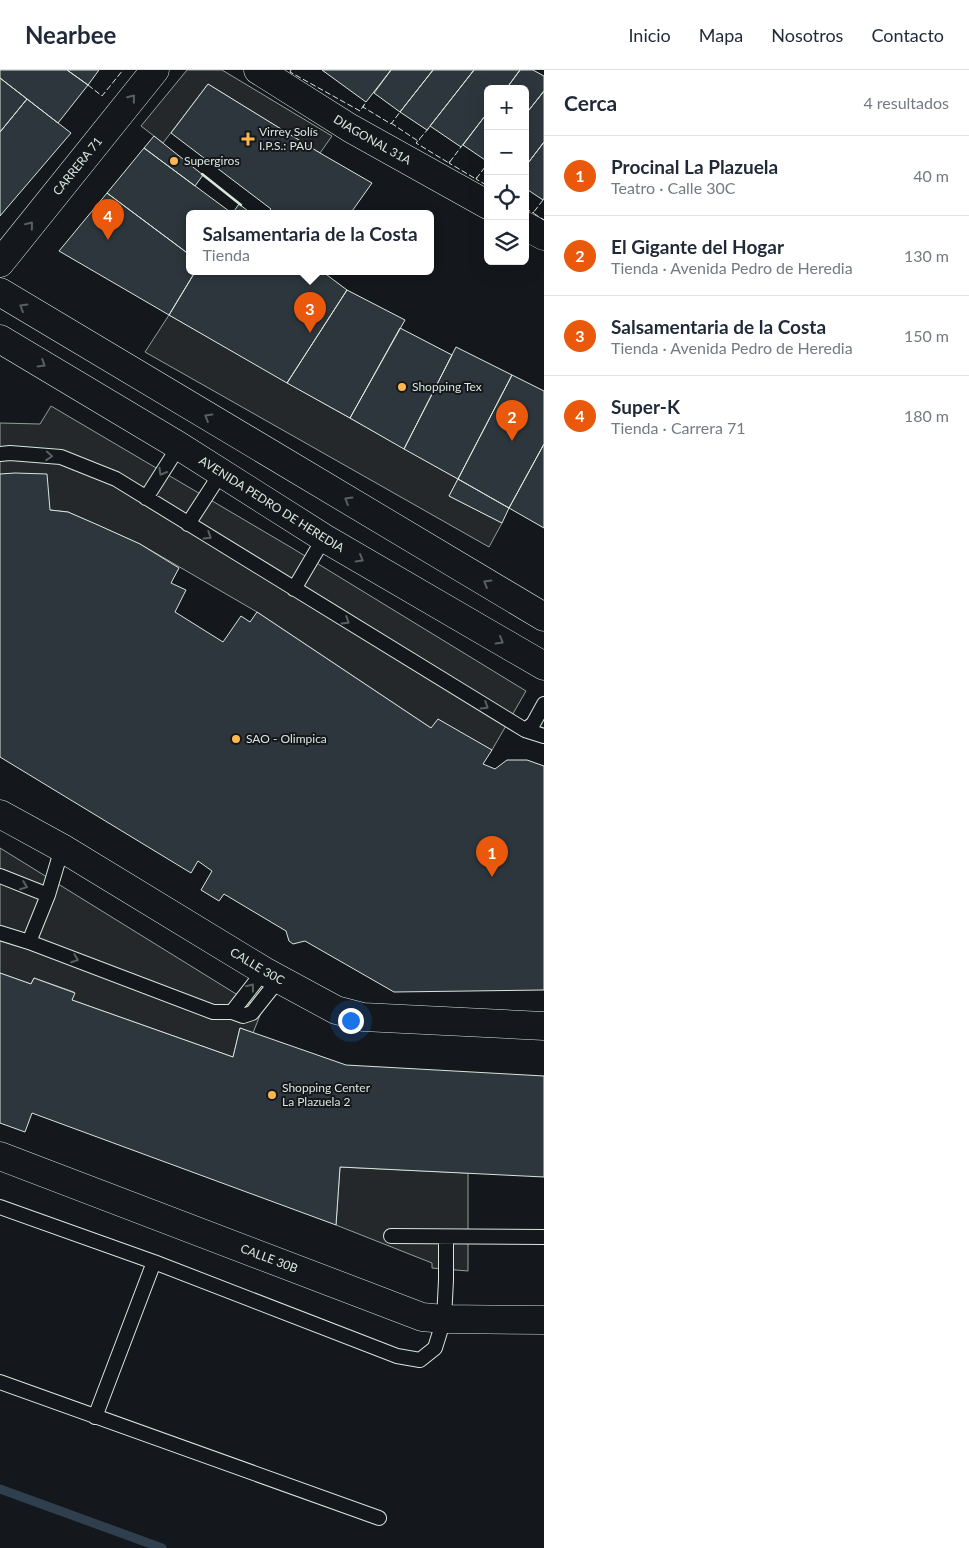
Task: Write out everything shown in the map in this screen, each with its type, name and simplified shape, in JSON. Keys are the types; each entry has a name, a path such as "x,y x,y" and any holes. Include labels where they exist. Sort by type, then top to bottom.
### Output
{"main road":[{"name":"CARRERA 71","path":"0,263 155,70"},
{"name":"DIAGONAL 31A","path":"258,70 350,128 484,203"},
{"path":"529,228 544,236"},
{"path":"0,292 544,618"},
{"name":"AVENIDA PEDRO DE HEREDIA","path":"0,339 178,446 324,538 544,666"},
{"name":"CALLE 30C","path":"0,814 62,848 271,975 336,1010 363,1017 544,1026"},
{"name":"CALLE 30B","path":"0,1156 422,1317 544,1320"}],"lane":[{"path":"146,498 178,446"},
{"path":"0,454 61,457 116,480 525,730 544,736"},
{"path":"188,524 221,473"},
{"path":"294,589 324,538"},
{"path":"525,730 533,724 544,704"},
{"path":"29,942 48,895 62,848"},
{"path":"0,876 48,895"},
{"path":"0,933 29,942 213,1012 232,1012 271,975"},
{"path":"0,1208 154,1262 397,1356 420,1360 435,1348 444,1319 446,1237"},
{"path":"391,1236 544,1237"},
{"path":"95,1417 154,1262"},
{"path":"0,1382 379,1518"}],"shaded area":[{"path":"187,70 222,70 332,136 320,153 208,84 163,143 141,126"},
{"path":"169,315 458,479 449,496 502,523 489,547 145,352"},
{"path":"51,406 292,548 526,691 492,750 431,728 257,612 140,544 68,512 50,510 0,474 0,423 40,424"},
{"path":"0,848 262,1010 253,1033 240,1028 233,1057 72,1000 74,992 34,978 31,984 0,973"},
{"path":"340,1167 468,1173 468,1271 432,1268 432,1263 336,1225"}],"building":[{"path":"0,70 67,70 88,85 58,123 0,78"},
{"path":"67,70 99,70 88,85"},
{"path":"322,70 391,70 366,102"},
{"path":"391,70 433,70 400,112 374,93"},
{"path":"433,70 474,70 427,130 400,112"},
{"path":"474,70 520,70 509,85 484,85 484,117 461,147 430,126"},
{"path":"520,70 533,70 544,76 544,91 529,110 529,85 509,85"},
{"path":"0,78 27,99 0,132"},
{"path":"208,84 372,183 353,210 270,210 171,133"},
{"path":"544,91 544,142 529,162 529,130 529,110"},
{"path":"27,99 71,133 0,216 0,132"},
{"path":"484,117 484,159 463,145"},
{"name":"Supergiros","path":"154,136 203,175 195,186 144,148"},
{"path":"544,142 543,200 529,191 529,162"},
{"path":"144,148 228,210 186,210 186,252 107,193"},
{"path":"107,193 186,252 186,275 193,275 169,315 59,251"},
{"path":"239,204 247,210 235,210"},
{"path":"193,275 327,275 347,290 287,383 169,315"},
{"path":"347,290 405,320 350,418 287,383"},
{"path":"400,328 452,355 404,449 350,418"},
{"path":"456,347 512,375 458,479 404,449"},
{"path":"512,375 544,391 544,444 509,508 458,479"},
{"path":"544,444 544,528 509,508"},
{"name":"SAO - Olimpica","path":"0,474 47,474 50,510 68,512 98,525 140,544 179,568 171,583 186,590 175,612 223,642 241,616 250,622 257,612 431,728 438,719 492,750 483,764 495,769 507,760 527,760 544,766 544,990 394,992 305,941 293,944 289,941 286,931 224,894 219,901 201,890 212,871 198,861 191,873 0,757"},
{"path":"458,479 509,508 502,523 449,496"},
{"name":"Shopping Center La Plazuela 2","path":"0,973 31,984 34,978 75,993 72,1000 233,1057 240,1028 346,1065 544,1076 544,1177 340,1167 336,1225 32,1113 25,1132 0,1123"}],"waterway":[{"path":"0,1489 162,1548"}],"fence":[{"path":"88,85 102,96 123,70"},
{"path":"291,70 290,72 360,111 366,102"},
{"path":"364,105 363,107 391,124 400,112"},
{"path":"391,123 418,141 420,139"},
{"path":"429,128 416,143 449,163 461,147"},
{"path":"450,161 449,163 476,179 484,168"},
{"path":"477,177 476,179 484,184"},
{"path":"543,200 533,213 544,220"},
{"path":"529,210 534,212"}],"wall":[{"path":"202,174 241,205"}],"place":[{"name":"Virrey Solís I.P.S.: PAU","path":"248,139"},
{"name":"Supergiros","path":"174,161"},
{"name":"Super-K","path":"108,240"},
{"name":"Salsamentaria de la Costa","path":"310,333"},
{"name":"Shopping Tex","path":"402,387"},
{"name":"El Gigante del Hogar","path":"512,441"},
{"name":"SAO - Olimpica","path":"236,739"},
{"name":"Procinal La Plazuela","path":"492,877"},
{"name":"Shopping Center La Plazuela 2","path":"272,1095"}]}
